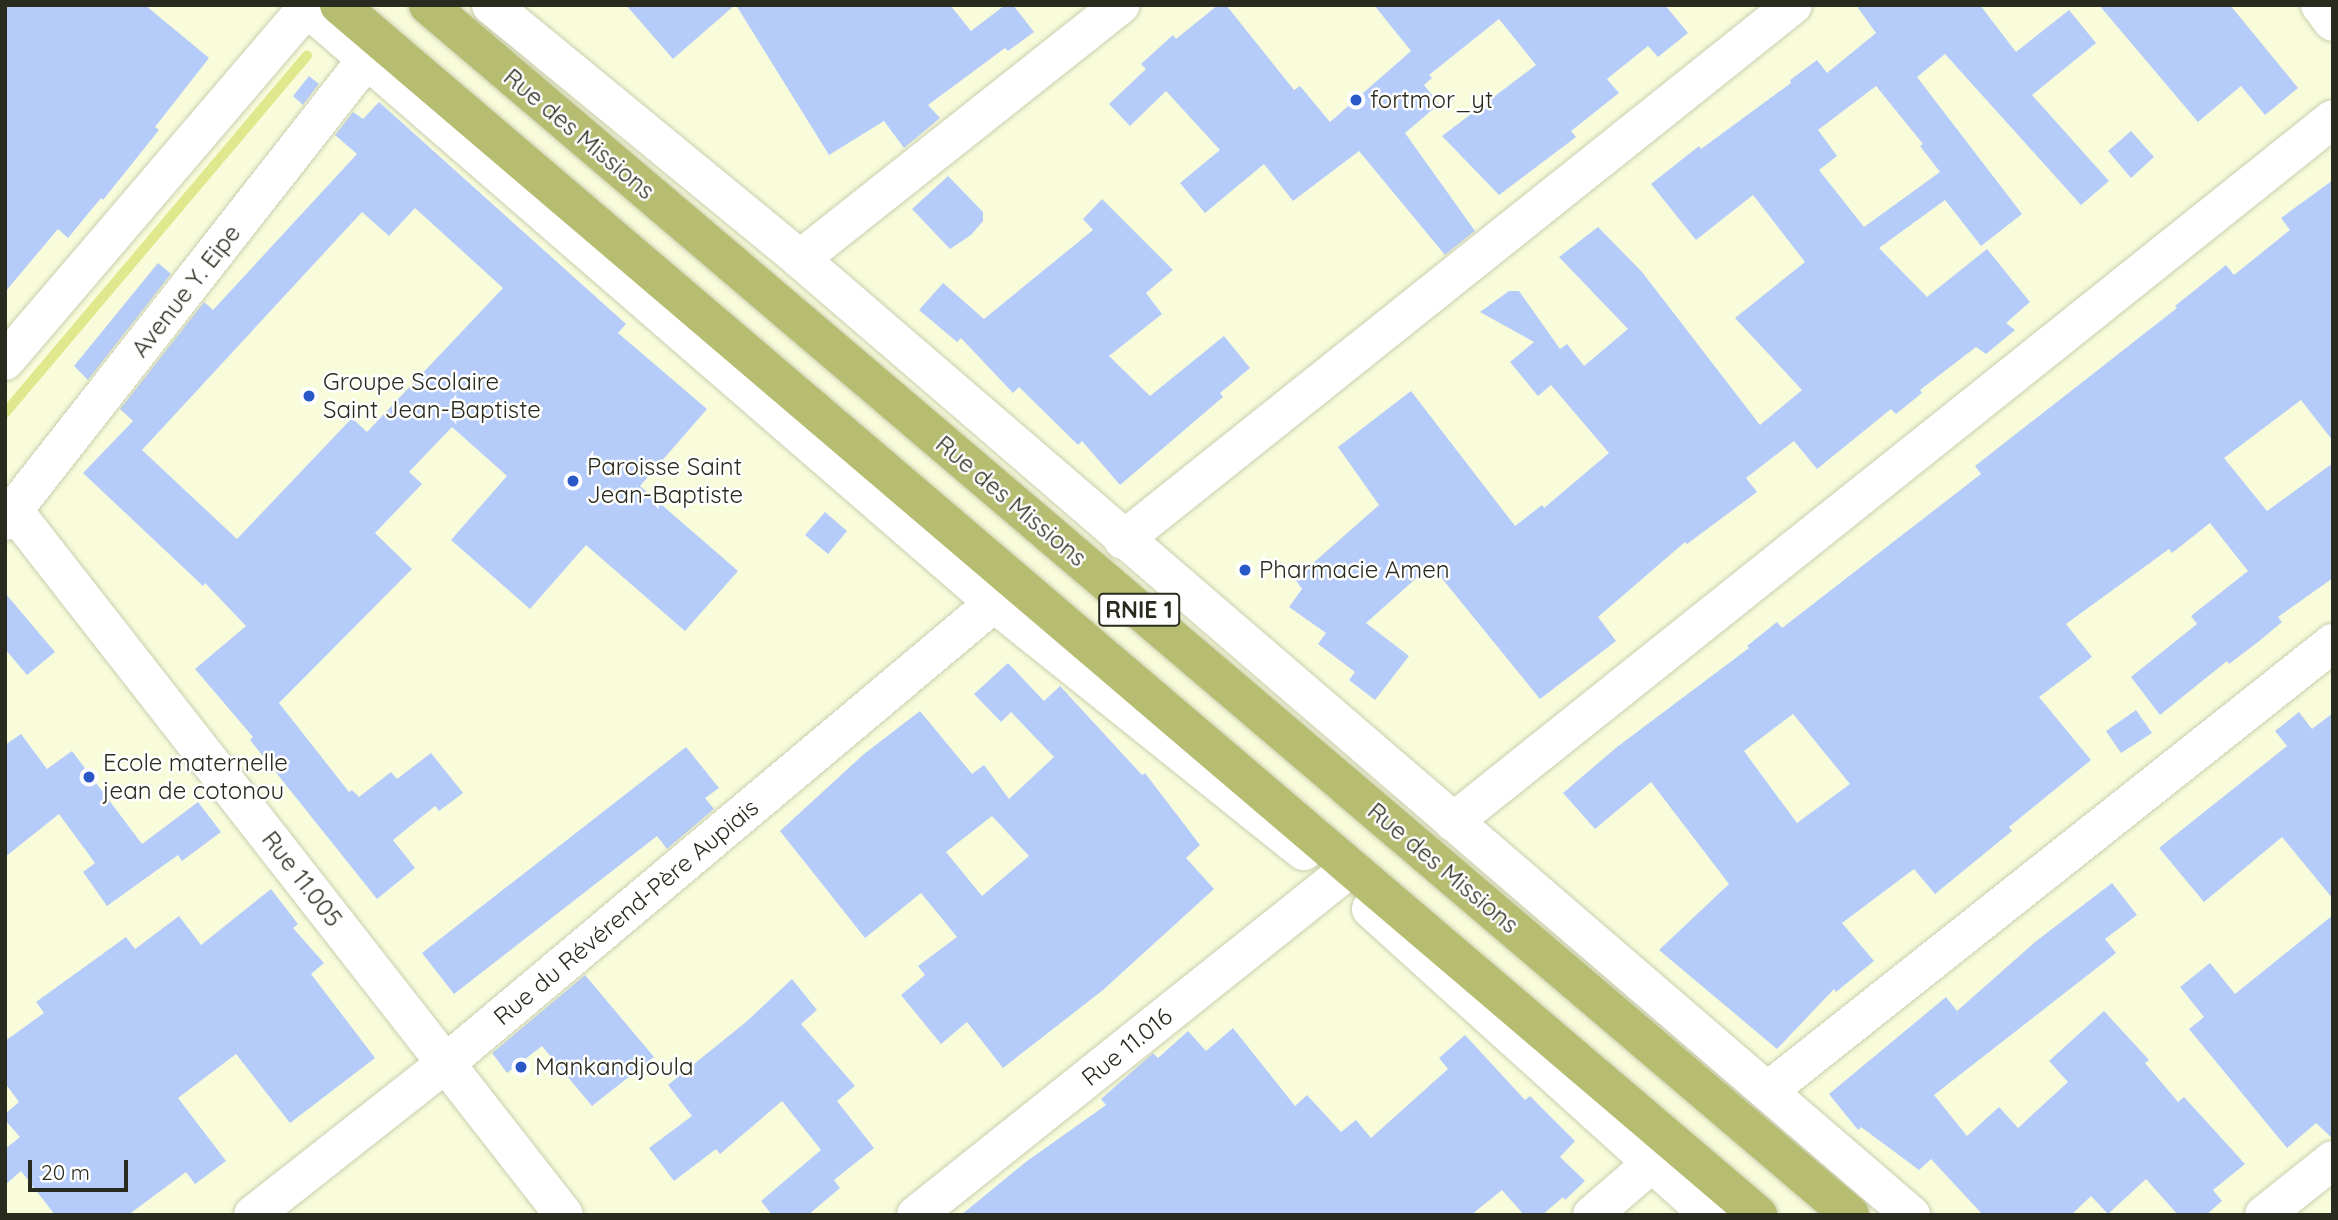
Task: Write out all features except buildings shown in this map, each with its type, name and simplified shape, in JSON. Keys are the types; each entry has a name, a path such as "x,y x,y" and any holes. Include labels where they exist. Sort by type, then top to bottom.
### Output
{"highway":[{"name":"Rue des Missions","path":"428,5 1850,1215"},
{"name":"RNIE 1","path":"317,6 1758,1215"}],"street":[{"path":"491,5 800,260 1123,540 1769,1090 1911,1215"},
{"path":"800,260 1121,5"},
{"path":"1123,540 1793,5"},
{"path":"2320,5 2333,22"},
{"path":"5,360 317,6 366,60 994,603 1338,878 1710,1215"},
{"name":"Avenue Y. Eipe","path":"10,516 366,60"},
{"path":"1453,822 2333,119"},
{"name":"Rue 11.005","path":"10,516 564,1215"},
{"name":"Rue du Révérend-Père Aupiais","path":"253,1215 446,1063 994,603"},
{"path":"1769,1090 2333,643"},
{"name":"Rue 11.016","path":"916,1215 1338,878"},
{"path":"2264,1215 2333,1160"},
{"path":"1592,1215 1652,1163"}],"waterway":[{"path":"5,413 307,56"}],"place":[{"name":"fortmor_yt","path":"1356,100"},
{"name":"Groupe Scolaire Saint Jean-Baptiste","path":"309,396"},
{"name":"Paroisse Saint Jean-Baptiste","path":"573,481"},
{"name":"Pharmacie Amen","path":"1245,570"},
{"name":"Ecole maternelle jean de cotonou","path":"89,777"},
{"name":"Mankandjoula","path":"521,1067"}]}
